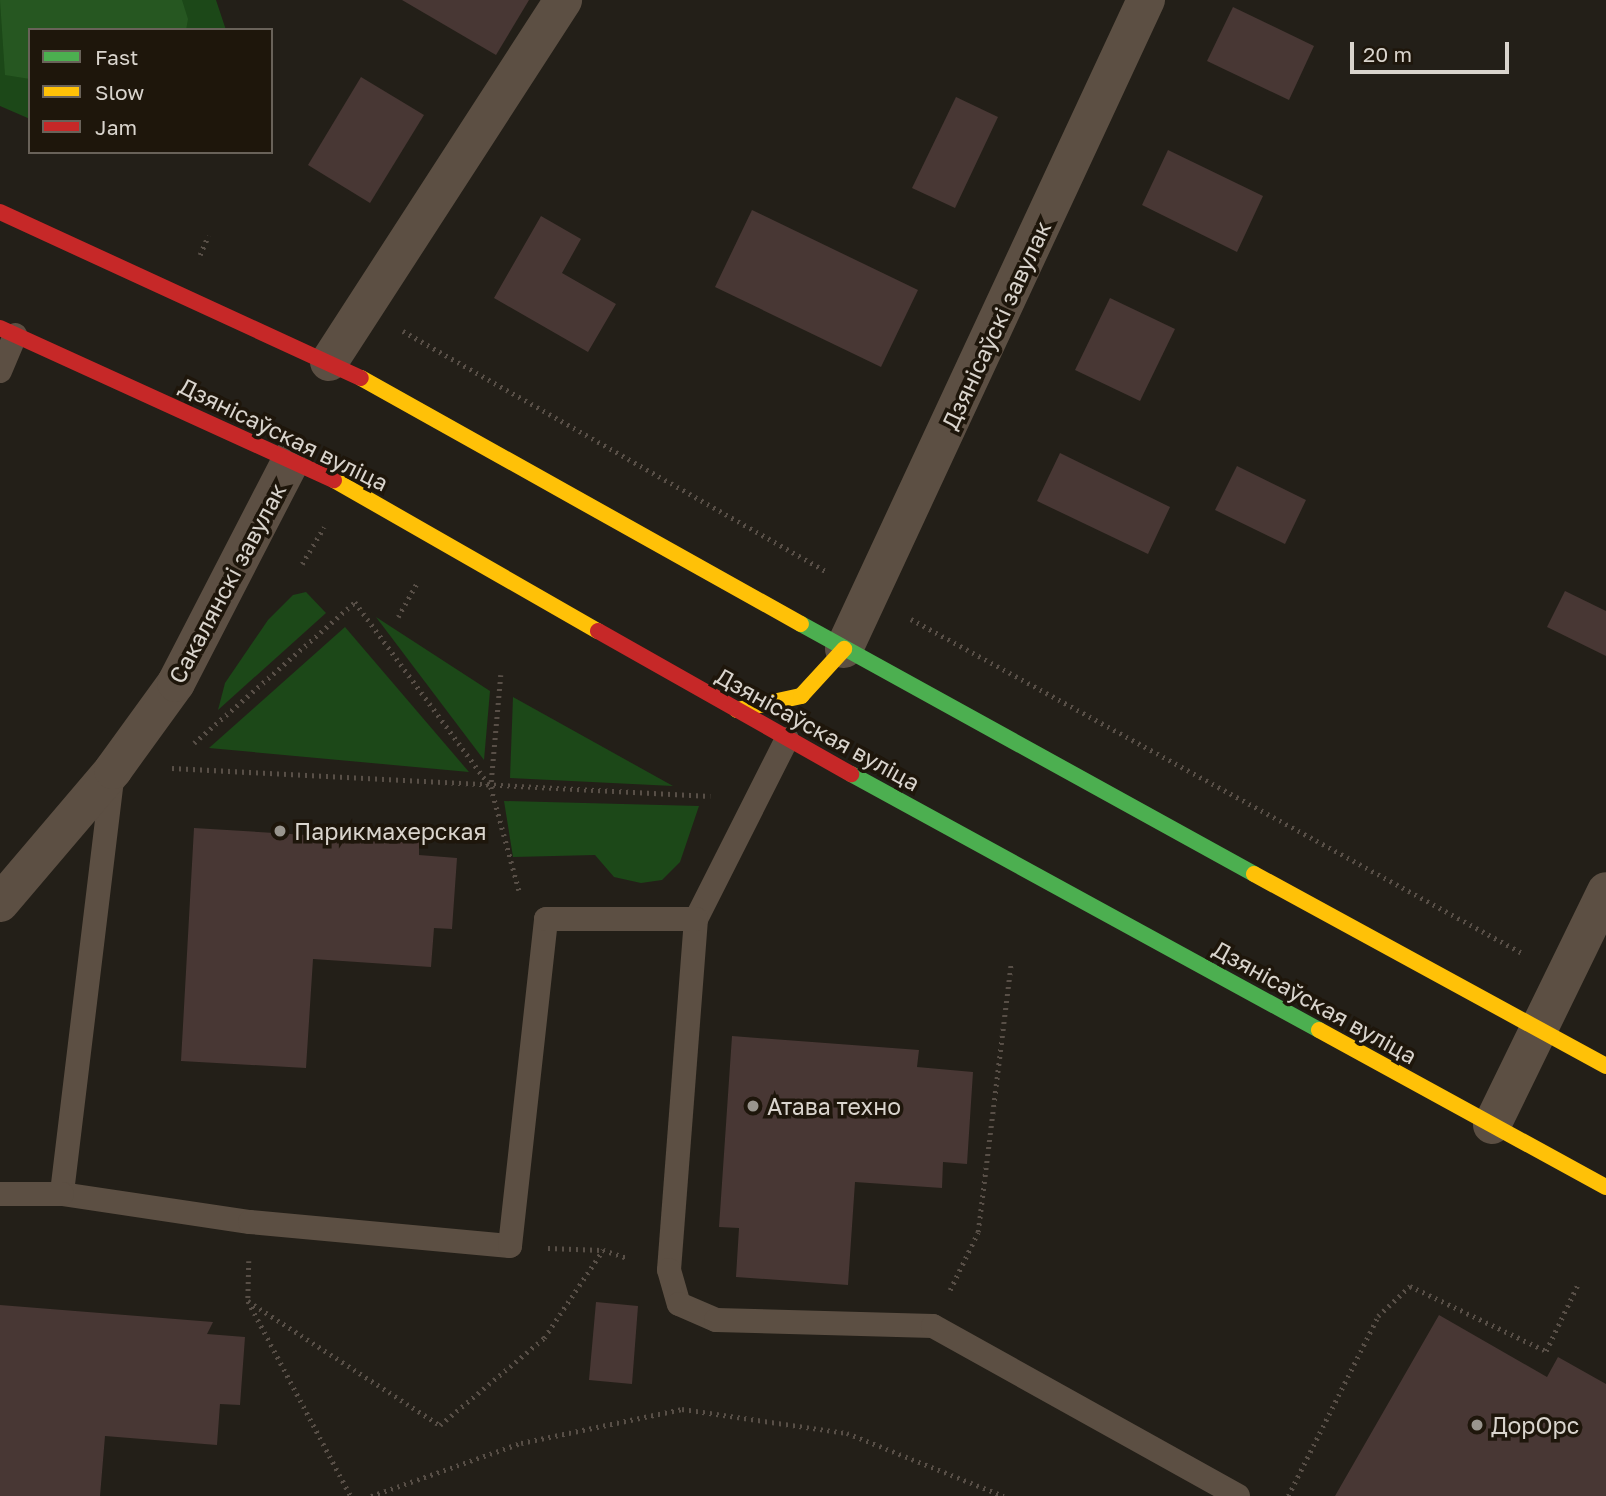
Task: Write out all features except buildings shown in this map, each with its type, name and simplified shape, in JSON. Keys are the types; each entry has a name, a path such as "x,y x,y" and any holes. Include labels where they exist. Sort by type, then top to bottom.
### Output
{"main road":[{"path":"0,212 401,397 844,649 1606,1066"},
{"name":"Дзянісаўская вуліца","path":"7,332 292,458 737,710 797,725 1492,1125 1606,1187"},
{"path":"737,710 774,707 801,696 844,649"},
{"path":"868,680 894,676"},
{"path":"797,725 826,697"}],"street":[{"path":"329,362 563,0"},
{"name":"Дзянісаўскі завулак","path":"844,649 1146,0"},
{"name":"Сакалянскі завулак","path":"0,904 113,770 203,637 292,458"},
{"path":"1492,1125 1606,891"}],"lane":[{"path":"0,371 7,332"},
{"path":"797,725 696,919 668,1270 679,1304 716,1320 933,1326 1238,1496"},
{"path":"62,1194 113,770"},
{"path":"0,1194 62,1194 250,1222 510,1245 545,919 696,919"}],"path":[{"path":"395,327 870,596 1536,961"},
{"path":"424,358 430,347"},
{"path":"302,564 325,527"},
{"path":"188,749 355,602 491,787"},
{"path":"501,675 491,787 516,887 545,919"},
{"path":"177,758 167,768 491,787 710,796"},
{"path":"933,1326 978,1232 1011,963"},
{"path":"250,1222 248,1301 351,1496"},
{"path":"510,1245 603,1250 668,1270"},
{"path":"248,1301 440,1425 544,1338 603,1250"},
{"path":"1288,1496 1378,1316 1410,1286 1546,1351 1578,1284"},
{"path":"372,1496 521,1443 682,1409 847,1433 966,1476 1004,1496"}],"green space":[{"path":"0,0 216,0 225,28 28,28 28,118 0,106"},
{"path":"0,0 182,0 188,19 186,28 28,28 28,79 5,75"},
{"path":"306,592 326,613 218,710 225,683 268,620 293,595"},
{"path":"376,617 490,691 484,760"},
{"path":"345,627 469,772 209,748"},
{"path":"513,697 673,786 510,778"},
{"path":"504,801 699,806 680,862 662,880 641,883 614,877 595,855 513,857"}],"traffic: fast":[{"path":"801,624 1254,874"},
{"path":"851,774 1319,1030"}],"traffic: slow":[{"path":"361,378 801,624"},
{"path":"334,480 598,631"},
{"path":"737,710 801,696 844,649"},
{"path":"1254,874 1606,1066"},
{"path":"1319,1030 1606,1187"}],"traffic: jam":[{"path":"0,212 361,378"},
{"path":"0,328 334,480"},
{"path":"598,631 851,774"}],"place":[{"name":"Парикмахерская","path":"280,831"},
{"name":"Атава техно","path":"753,1106"},
{"name":"ДорОрс","path":"1477,1425"}]}
